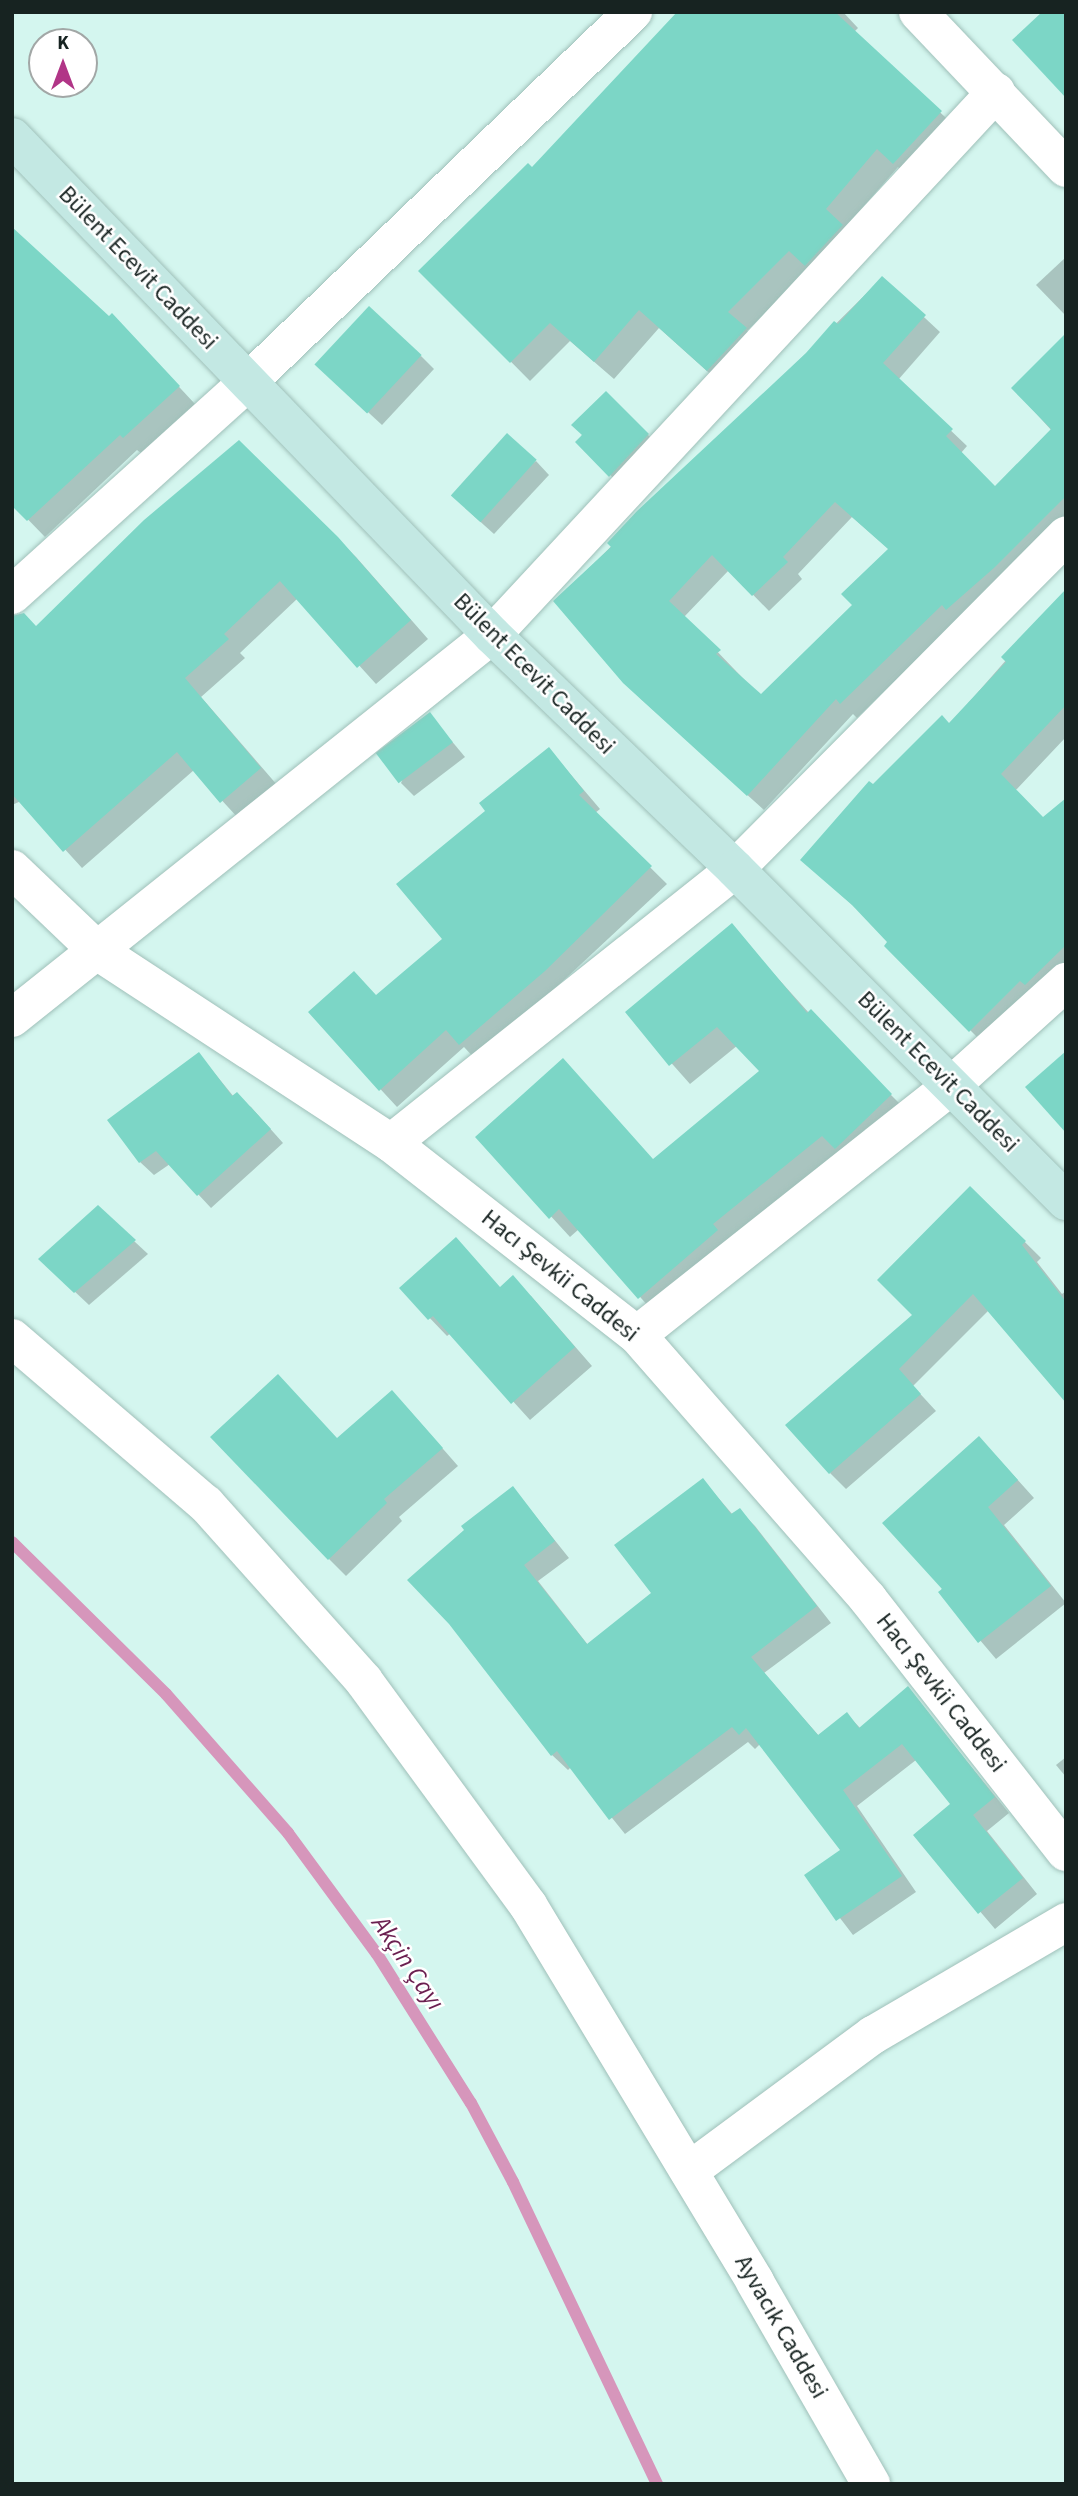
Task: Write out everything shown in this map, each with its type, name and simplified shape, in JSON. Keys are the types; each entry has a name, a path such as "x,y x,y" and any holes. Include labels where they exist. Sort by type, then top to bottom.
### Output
{"main road":[{"name":"Bülent Ecevit Caddesi","path":"12,137 492,635 735,869 1066,1201"}],"street":[{"path":"12,595 248,382 633,12"},
{"path":"918,12 1063,159"},
{"path":"12,1018 99,952 492,635 996,92"},
{"path":"391,1143 735,869 1066,536"},
{"name":"Hacı Şevkii Caddesi","path":"12,869 99,952 391,1143 637,1335 868,1599 1066,1852"},
{"path":"637,1335 952,1085 1066,982"},
{"name":"Ayvacık Caddesi","path":"12,1338 206,1504 364,1681 528,1905 689,2171 871,2484"},
{"path":"689,2171 873,2035 1066,1922"}],"building":[{"path":"677,12 835,12 942,111 893,164 877,149 826,209 843,225 805,266 789,251 728,312 747,328 707,371 639,310 594,362 550,323 510,363 418,271 528,163 532,167"},
{"path":"1042,12 1066,12 1066,98 1012,40"},
{"path":"12,227 109,316 112,313 180,386 123,438 120,435 27,521 12,506"},
{"path":"882,276 926,315 883,363 953,429 946,436 995,486 1051,429 1011,388 1066,333 1066,496 995,567 946,610 942,605 840,704 836,699 747,796 623,683 553,601 611,547 607,543 637,511 806,353 834,321 838,324","holes":["835,502 888,549 841,594 852,605 761,694 716,654 721,650 669,601 712,555 752,596 788,562 783,557"]},
{"path":"369,306 422,355 367,414 314,365"},
{"path":"606,391 649,434 609,477 575,442 582,435 571,425"},
{"path":"507,433 537,460 481,522 451,495"},
{"path":"239,440 338,537 411,620 357,668 280,581 224,634 229,639 185,678 261,768 220,803 177,752 63,852 12,794 12,616 24,613 36,626 144,520"},
{"path":"1066,589 1066,705 1001,774 1043,817 1066,798 1066,945 1025,985 1020,981 969,1032 884,946 887,942 852,905 800,860 869,781 873,784 942,715 949,723 1006,662 1001,657"},
{"path":"430,712 453,742 399,783 376,753"},
{"path":"549,747 584,791 579,795 652,866 545,971 459,1045 446,1030 379,1091 308,1012 354,971 376,995 442,939 396,884 485,811 479,803"},
{"path":"732,923 807,1013 811,1009 892,1094 835,1149 822,1136 713,1224 718,1230 638,1299 559,1209 549,1219 475,1137 563,1058 653,1159 759,1071 717,1027 669,1066 625,1012"},
{"path":"1066,1051 1066,1133 1025,1087"},
{"path":"199,1052 232,1096 237,1092 271,1129 197,1196 156,1151 139,1163 107,1120"},
{"path":"970,1186 1026,1241 1022,1245 1066,1302 1066,1403 973,1294 899,1369 921,1394 829,1474 785,1425 912,1315 877,1280"},
{"path":"98,1205 136,1240 74,1293 38,1259"},
{"path":"456,1237 500,1287 513,1275 575,1347 511,1404 433,1316 428,1320 399,1288"},
{"path":"278,1374 337,1438 392,1390 443,1448 384,1499 387,1503 328,1560 210,1437"},
{"path":"979,1436 1018,1480 988,1507 1051,1586 978,1643 938,1592 942,1589 882,1523"},
{"path":"703,1478 731,1514 740,1508 817,1606 751,1657 818,1735 847,1712 859,1728 908,1686 995,1797 973,1815 1023,1878 978,1914 913,1835 950,1804 902,1744 843,1790 902,1876 836,1921 804,1875 840,1850 746,1728 739,1735 732,1727 609,1820 557,1751 551,1756 449,1624 407,1580 464,1530 461,1526 513,1486 555,1541 524,1565 587,1644 651,1593 614,1545"}],"waterway":[{"name":"Akçin Çayı","path":"12,1542 166,1694 288,1833 377,1954 471,2103 513,2182 657,2484"}]}
